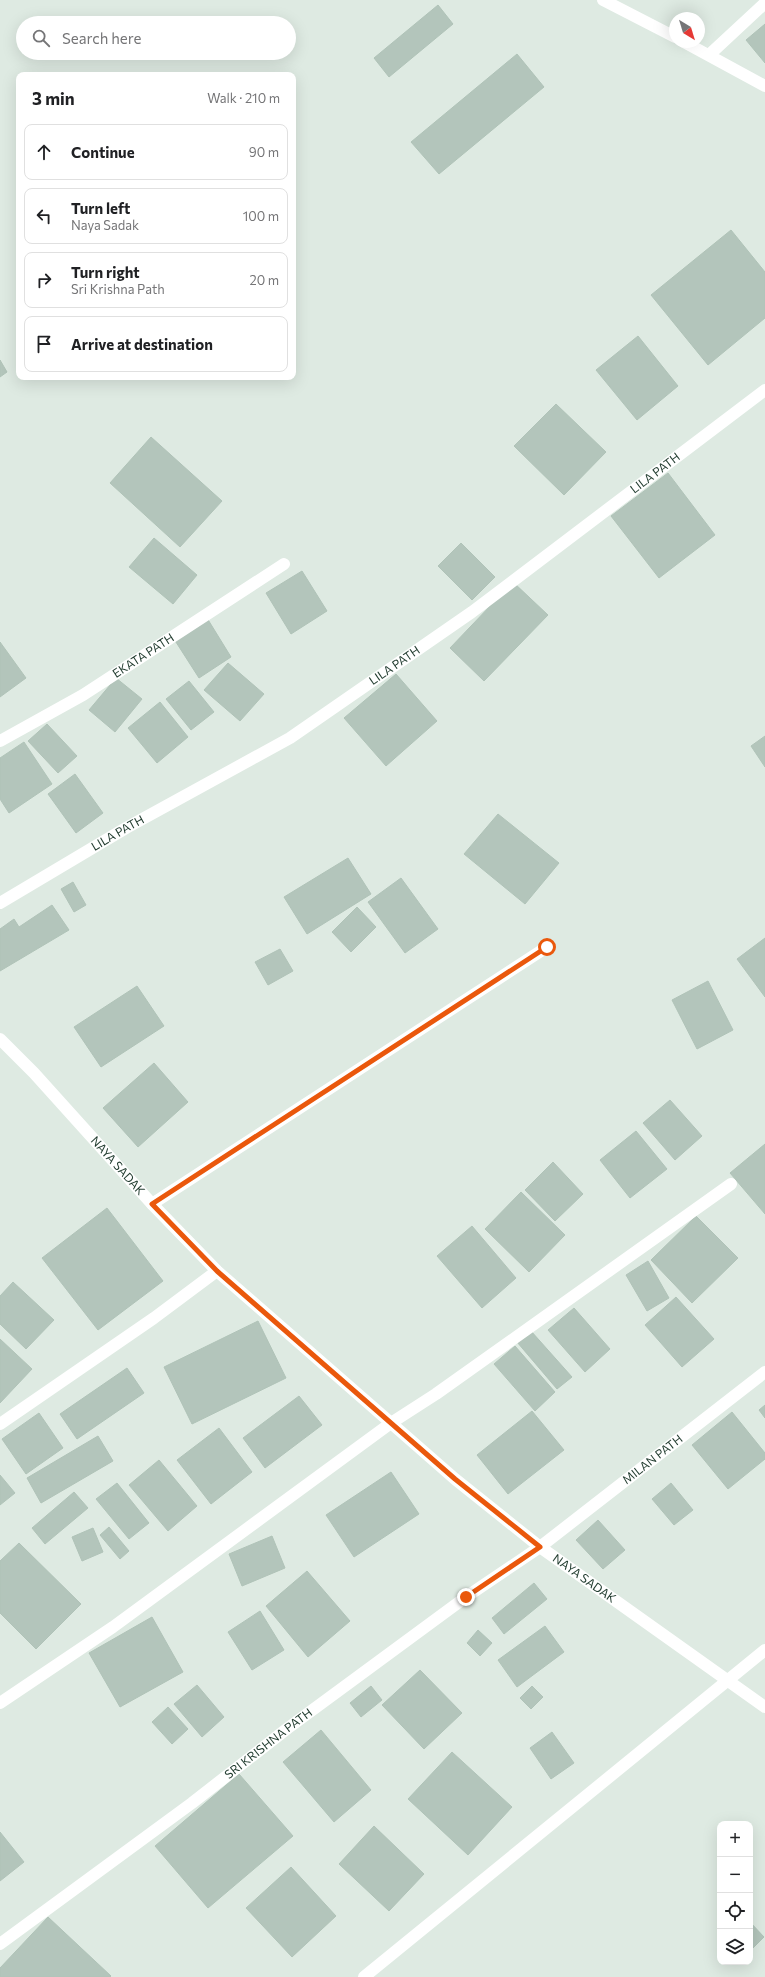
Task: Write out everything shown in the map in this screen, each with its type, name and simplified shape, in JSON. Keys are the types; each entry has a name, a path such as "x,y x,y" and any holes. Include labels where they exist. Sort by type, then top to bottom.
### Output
{"street":[{"path":"603,0 669,34"},
{"path":"709,55 765,3"},
{"path":"696,48 765,86"},
{"name":"LILA PATH","path":"0,903 126,828 290,738 472,612 765,390"},
{"name":"EKATA PATH","path":"0,742 83,695 284,564"},
{"path":"152,1204 547,947"},
{"name":"NAYA SADAK","path":"0,1039 34,1073 152,1204 217,1271 455,1479 540,1547 765,1707"},
{"path":"0,1703 113,1627 391,1423 436,1394 731,1184"},
{"path":"0,1424 154,1318 217,1271"},
{"name":"MILAN PATH","path":"540,1547 765,1372"},
{"name":"SRI KRISHNA PATH","path":"0,1944 192,1803 288,1728 446,1611 540,1547"},
{"path":"364,1977 685,1715 729,1681 765,1650"}],"building":[{"path":"438,5 453,24 389,77 374,58"},
{"path":"765,24 765,63 746,40"},
{"path":"517,54 544,87 439,174 411,142"},
{"path":"731,230 765,272 765,318 708,365 651,295"},
{"path":"638,336 678,386 637,420 596,370"},
{"path":"0,360 7,372 0,377"},
{"path":"556,404 606,452 564,495 514,446"},
{"path":"151,437 222,501 180,547 110,483"},
{"path":"668,473 715,535 659,578 611,516"},
{"path":"154,538 197,575 173,604 129,567"},
{"path":"461,543 495,577 472,600 438,566"},
{"path":"302,571 327,611 291,634 266,593"},
{"path":"513,582 548,615 484,681 450,648"},
{"path":"207,618 231,657 199,678 174,639"},
{"path":"0,642 26,678 0,697"},
{"path":"228,663 264,694 240,721 204,690"},
{"path":"396,674 437,721 386,766 344,718"},
{"path":"116,678 142,699 115,732 89,710"},
{"path":"189,681 214,712 191,730 166,699"},
{"path":"160,702 188,737 157,763 128,728"},
{"path":"47,724 77,756 58,773 28,741"},
{"path":"765,736 765,767 751,746"},
{"path":"24,742 52,784 9,813 0,799 0,758"},
{"path":"75,774 103,813 76,833 48,794"},
{"path":"498,814 559,863 525,904 464,854"},
{"path":"348,858 371,894 307,934 284,897"},
{"path":"401,878 438,929 405,953 368,902"},
{"path":"73,882 86,905 74,912 61,889"},
{"path":"52,905 69,930 0,971 0,929 14,919 19,927"},
{"path":"357,907 376,927 351,952 332,932"},
{"path":"765,938 765,997 737,959"},
{"path":"280,949 293,971 268,985 255,962"},
{"path":"708,981 733,1030 697,1049 672,1000"},
{"path":"137,986 164,1026 101,1067 74,1027"},
{"path":"154,1063 188,1102 138,1147 103,1108"},
{"path":"670,1100 702,1136 675,1160 643,1123"},
{"path":"636,1131 667,1169 630,1198 600,1160"},
{"path":"765,1144 765,1214 730,1173"},
{"path":"553,1162 583,1194 555,1221 525,1190"},
{"path":"521,1192 565,1235 529,1272 485,1229"},
{"path":"107,1208 163,1281 98,1330 42,1258"},
{"path":"696,1216 738,1258 692,1303 651,1260"},
{"path":"472,1226 516,1278 482,1308 437,1256"},
{"path":"648,1261 669,1298 647,1311 626,1275"},
{"path":"13,1282 54,1320 26,1349 0,1324 0,1296"},
{"path":"676,1297 714,1339 682,1367 645,1325"},
{"path":"574,1308 610,1349 585,1372 548,1330"},
{"path":"258,1321 286,1378 192,1424 164,1367"},
{"path":"531,1331 572,1377 557,1389 517,1342"},
{"path":"0,1339 32,1369 0,1403"},
{"path":"515,1346 555,1392 535,1411 494,1364"},
{"path":"127,1368 144,1393 77,1439 60,1414"},
{"path":"299,1396 322,1425 265,1468 243,1438"},
{"path":"765,1405 765,1418 759,1410"},
{"path":"532,1411 564,1450 508,1494 477,1455"},
{"path":"732,1412 765,1453 765,1459 728,1489 692,1445"},
{"path":"39,1413 63,1448 26,1474 2,1439"},
{"path":"219,1428 252,1472 211,1504 177,1460"},
{"path":"98,1436 113,1461 41,1503 27,1478"},
{"path":"159,1460 197,1506 168,1531 129,1485"},
{"path":"391,1472 419,1514 354,1557 326,1515"},
{"path":"0,1475 15,1493 0,1505"},
{"path":"117,1483 149,1523 129,1539 96,1499"},
{"path":"671,1483 693,1510 674,1525 652,1499"},
{"path":"74,1492 88,1508 45,1544 32,1528"},
{"path":"598,1520 625,1550 603,1569 576,1540"},
{"path":"109,1527 129,1551 120,1559 100,1535"},
{"path":"93,1528 103,1552 82,1561 72,1537"},
{"path":"272,1536 285,1568 242,1586 229,1554"},
{"path":"19,1543 81,1604 36,1649 0,1613 0,1561"},
{"path":"307,1571 350,1621 308,1657 266,1606"},
{"path":"534,1583 547,1599 504,1634 492,1618"},
{"path":"260,1611 284,1650 252,1670 228,1632"},
{"path":"152,1617 183,1672 120,1707 89,1653"},
{"path":"545,1626 564,1652 517,1687 498,1660"},
{"path":"478,1630 492,1643 480,1656 467,1643"},
{"path":"420,1670 462,1713 424,1749 382,1705"},
{"path":"197,1685 224,1717 202,1737 174,1704"},
{"path":"371,1686 382,1700 361,1717 350,1703"},
{"path":"532,1686 543,1697 531,1709 520,1698"},
{"path":"168,1707 188,1729 172,1744 152,1722"},
{"path":"321,1730 371,1790 334,1822 283,1762"},
{"path":"552,1732 574,1763 551,1779 530,1748"},
{"path":"452,1752 512,1807 468,1855 408,1799"},
{"path":"239,1774 293,1836 208,1908 155,1846"},
{"path":"374,1826 424,1874 389,1911 339,1864"},
{"path":"0,1832 24,1862 0,1881"},
{"path":"291,1867 336,1916 292,1957 246,1908"},
{"path":"48,1917 111,1976 0,1977 0,1968"},
{"path":"753,1925 764,1937 753,1948"}],"route":[{"path":"466,1597 540,1547 455,1479 217,1271 152,1204 396,1043 547,947"}]}
